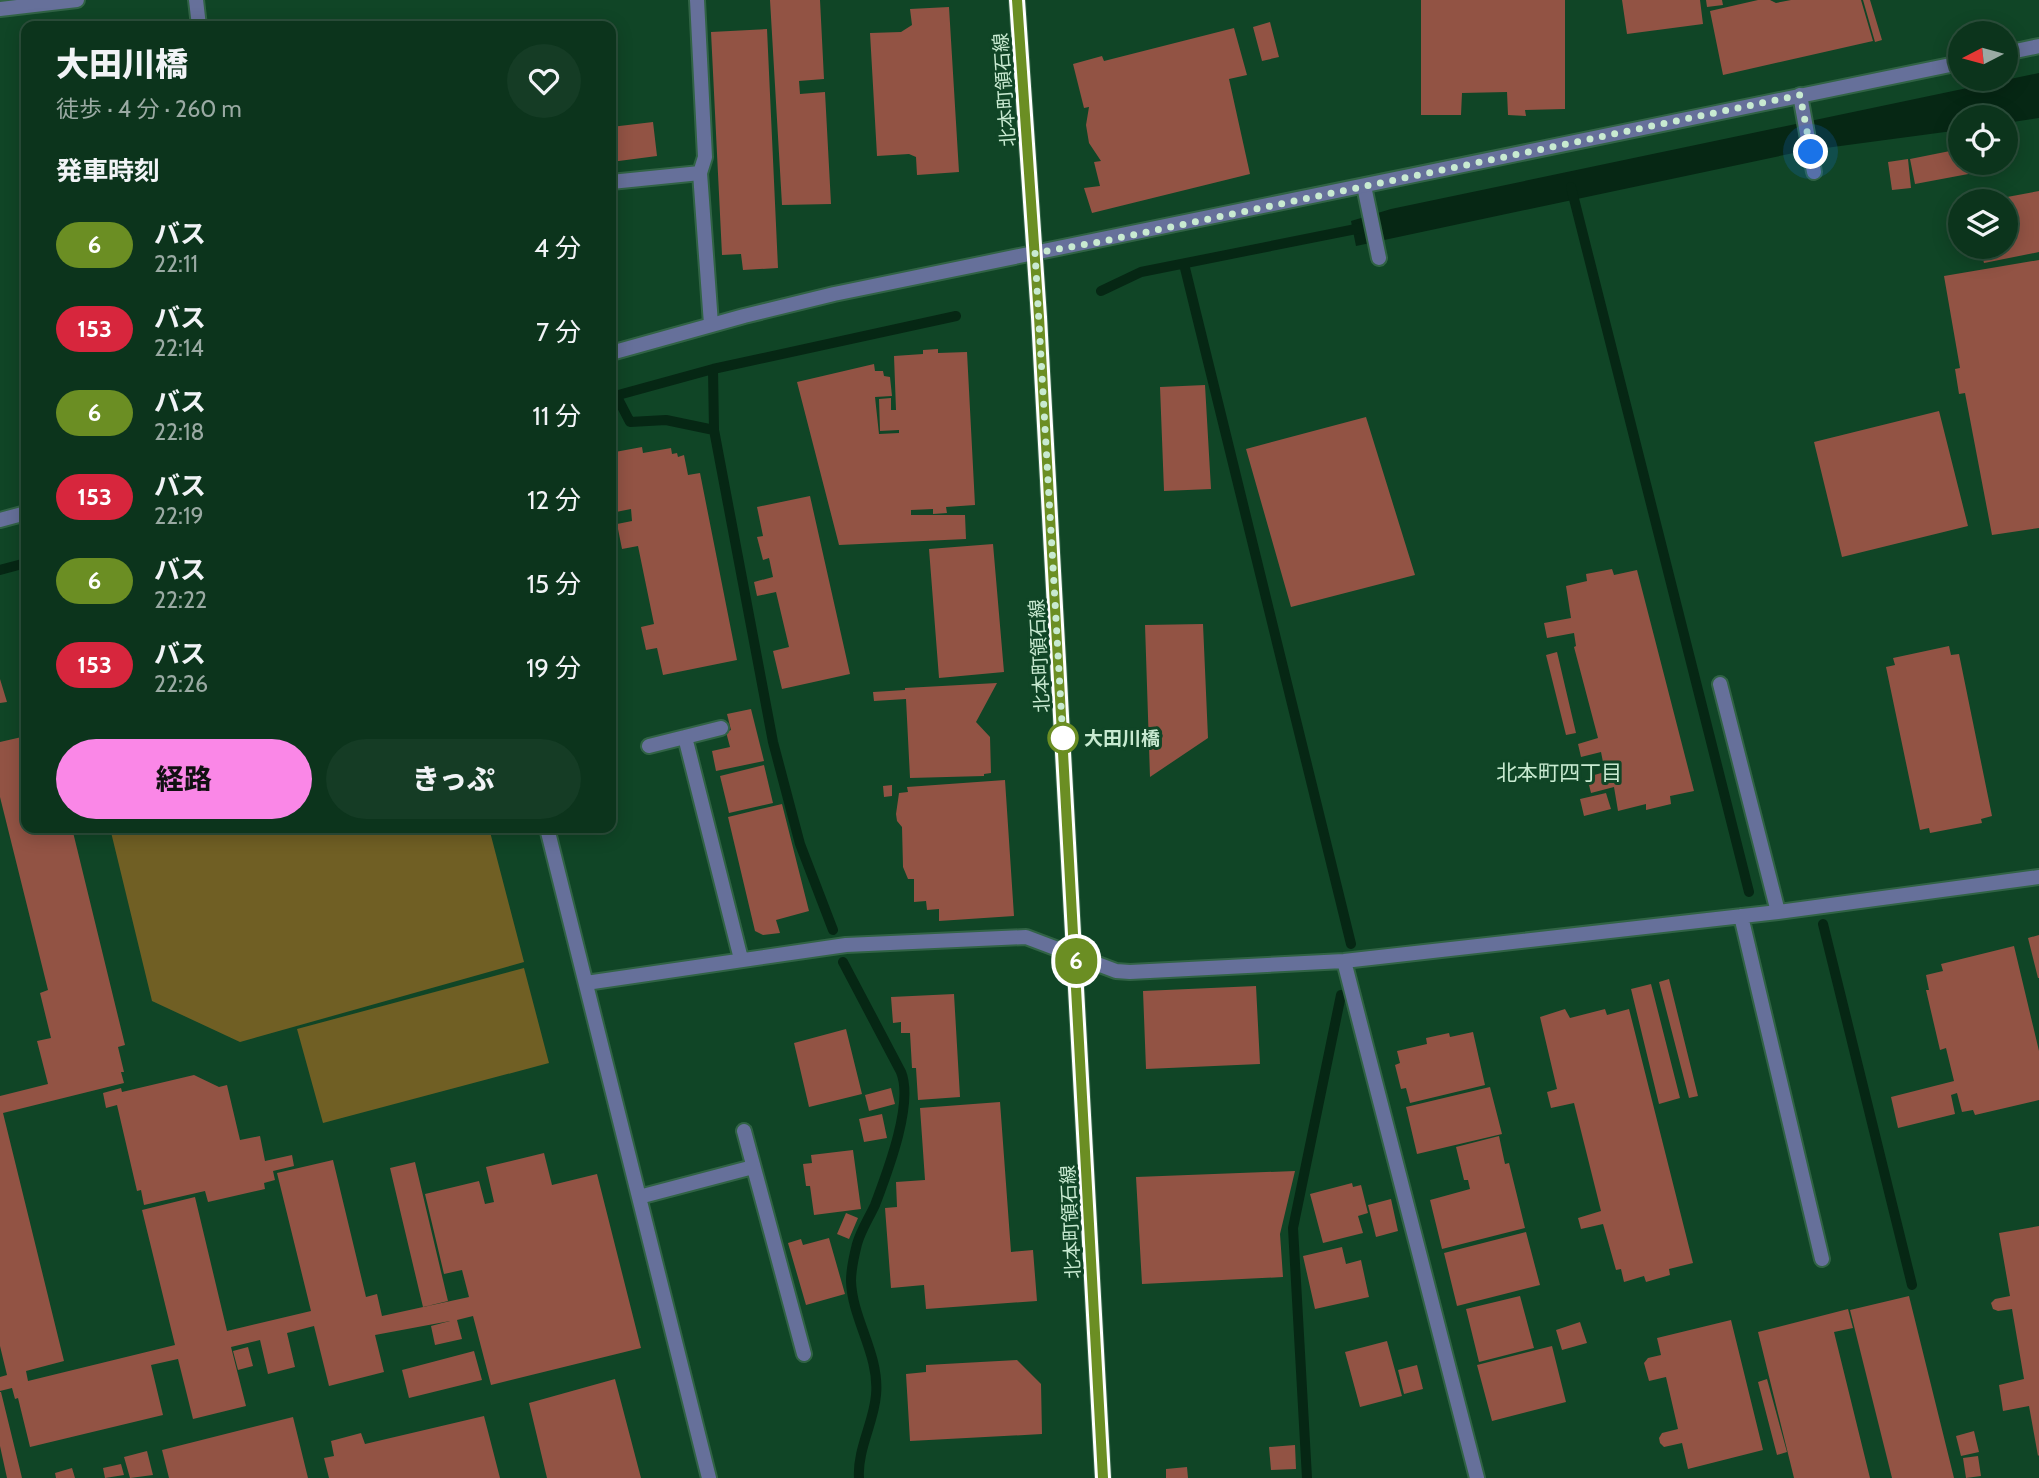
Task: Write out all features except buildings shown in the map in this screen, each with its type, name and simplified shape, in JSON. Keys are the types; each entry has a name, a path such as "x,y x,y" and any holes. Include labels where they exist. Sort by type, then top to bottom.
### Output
{"main road":[{"name":"北本町領石線","path":"1017,0 1035,253 1076,956 1103,1478"}],"street":[{"path":"0,9 77,0"},
{"path":"197,0 199,21"},
{"path":"696,0 705,157 700,173 710,324"},
{"path":"2018,51 2039,47"},
{"path":"616,352 710,324 834,294 1948,65"},
{"path":"1800,95 1814,172"},
{"path":"616,181 700,173"},
{"path":"1364,186 1379,258"},
{"path":"0,520 21,514"},
{"path":"1720,684 1778,912"},
{"path":"649,746 721,727"},
{"path":"685,737 741,959"},
{"path":"548,833 709,1478"},
{"path":"586,983 846,945 1026,937 1116,971 1344,961 1778,912 2039,877"},
{"path":"1741,916 1822,1259"},
{"path":"1344,961 1478,1478"},
{"path":"744,1131 804,1354"},
{"path":"639,1197 753,1167"}],"shaded area":[{"path":"2039,73 2039,118 2018,121 2018,105 1948,105 1948,132 1803,151 1356,246 1351,221 1391,209 1953,91 2018,91 2018,77"},
{"path":"111,833 490,833 524,962 240,1042 152,1001"},
{"path":"524,968 549,1063 323,1123 297,1029"}],"waterway":[{"path":"1571,187 1749,892"},
{"path":"1101,291 1141,272 1366,227"},
{"path":"1184,264 1351,944"},
{"path":"616,396 713,369 956,316"},
{"path":"713,369 714,430"},
{"path":"616,395 630,422 666,420 714,430 773,742 800,844 833,930"},
{"path":"0,570 21,564"},
{"path":"1823,924 1912,1285"},
{"path":"843,962 901,1072 904,1086 902,1120 897,1138 875,1205 859,1239 852,1272 856,1309 876,1380 875,1405 861,1457 859,1478"},
{"path":"1307,1478 1293,1228 1341,995"}],"bus line":[{"name":"6","path":"1017,0 1039,317 1103,1478"}],"place":[{"name":"大田川橋","path":"1063,738"}],"district":[{"name":"北本町四丁目","path":"1559,773"}],"route":[{"path":"1063,738 1063,741 1035,253 1099,242 1800,95 1811,152"}]}
